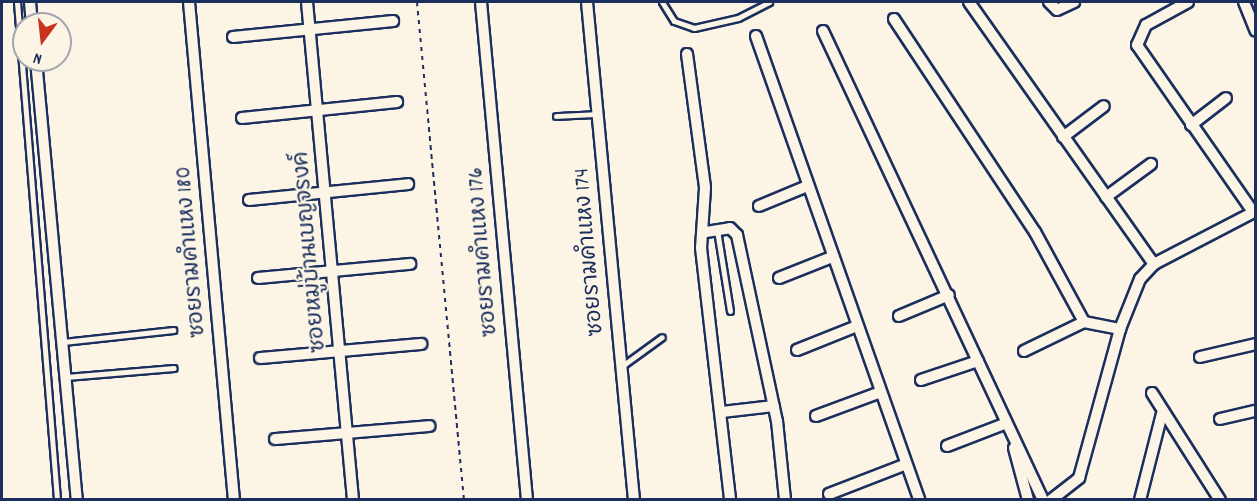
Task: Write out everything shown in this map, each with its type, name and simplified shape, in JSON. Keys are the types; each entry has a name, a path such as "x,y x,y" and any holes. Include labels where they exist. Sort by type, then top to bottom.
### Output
{"street":[{"name":"ซอยรามคำแหง 180","path":"189,2 234,500"},
{"name":"ซอยหมู่บ้านเบญจรงค์","path":"307,2 353,500"},
{"name":"ซอยรามคำแหง 176","path":"481,2 527,500"},
{"name":"ซอยรามคำแหง 174","path":"587,2 634,500"},
{"path":"969,2 1154,264"},
{"path":"1049,2 1057,10 1074,2"},
{"path":"1051,500 1079,478 1132,293 1154,264 1254,211 1191,125 1137,45 1146,25 1188,2"},
{"path":"1244,2 1256,31"},
{"path":"894,19 1030,224 1084,322"},
{"path":"233,37 393,21"},
{"path":"823,31 949,295 1014,448 1043,500"},
{"path":"756,36 805,187 881,393 915,497"},
{"path":"687,54 711,231 701,248 722,412 730,500"},
{"path":"37,72 77,500"},
{"path":"1191,125 1226,98"},
{"path":"242,118 397,102"},
{"path":"1063,137 1104,106"},
{"path":"1106,197 1151,164"},
{"path":"249,200 408,184"},
{"path":"759,206 805,187"},
{"path":"711,231 730,228 737,235 774,406 785,500"},
{"path":"779,278 832,257"},
{"path":"258,278 410,264"},
{"path":"899,316 949,295"},
{"path":"1024,351 1084,322 1120,329"},
{"path":"797,350 857,326"},
{"path":"260,358 421,344"},
{"path":"1200,357 1256,344"},
{"path":"921,380 978,361"},
{"path":"816,416 881,393"},
{"path":"1152,393 1162,414 1220,500"},
{"path":"722,412 774,406"},
{"path":"1220,419 1256,411"},
{"path":"1140,500 1162,414"},
{"path":"947,446 1004,424"},
{"path":"275,439 429,426"},
{"path":"1014,448 1028,500"},
{"path":"829,494 904,465"}],"lane":[{"path":"17,2 57,500"},
{"path":"663,2 674,21 694,28 738,18 769,2"},
{"path":"556,116 597,114"},
{"path":"711,231 730,311"},
{"path":"63,342 173,330"},
{"path":"621,367 662,337"},
{"path":"66,377 174,368"}],"path":[{"path":"417,2 464,500"}]}
